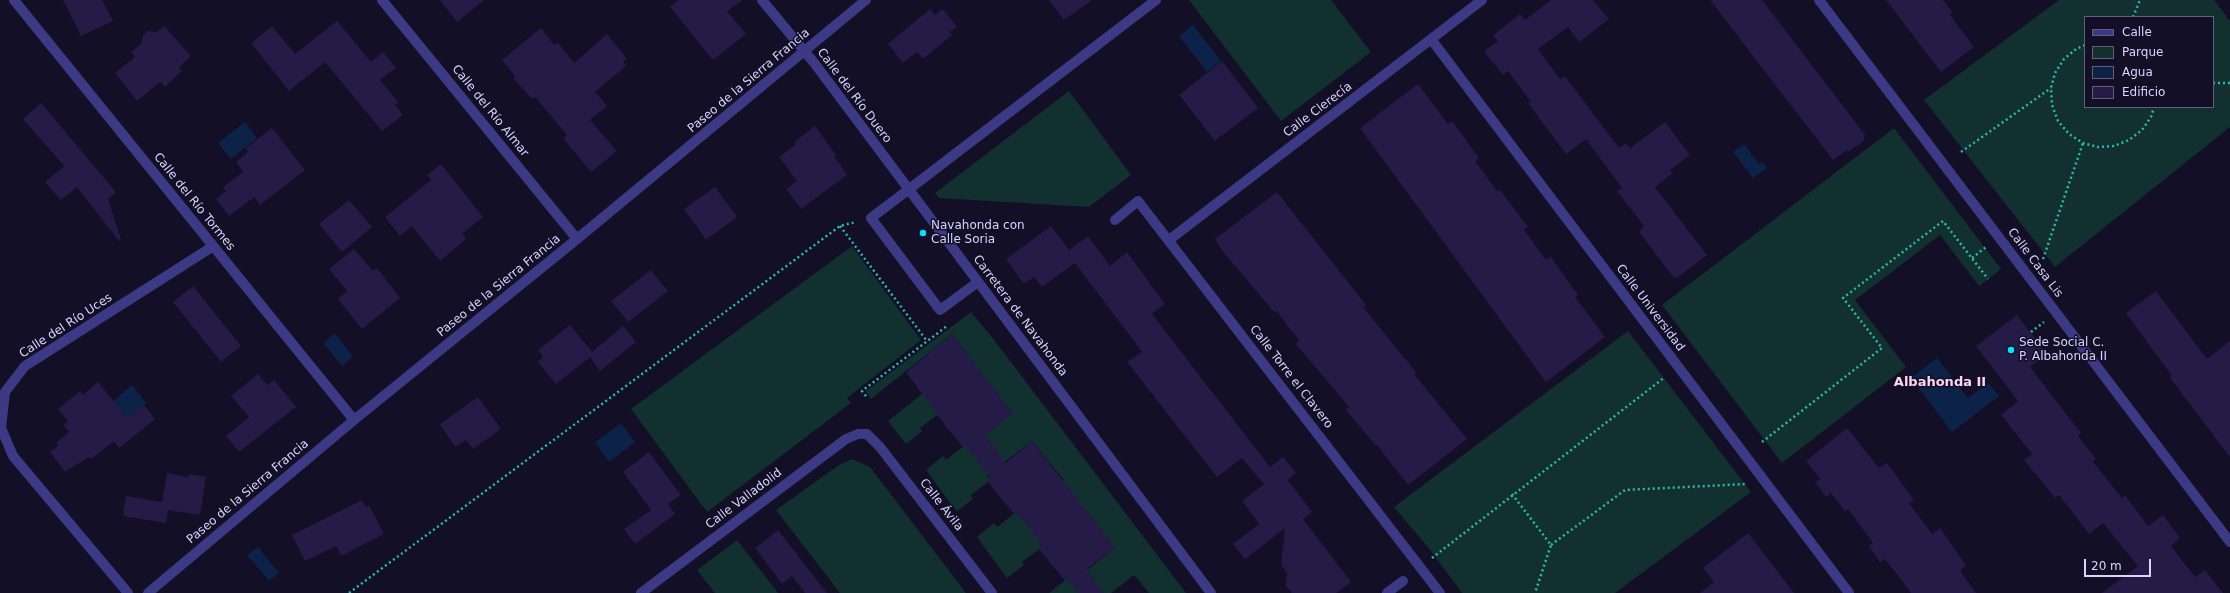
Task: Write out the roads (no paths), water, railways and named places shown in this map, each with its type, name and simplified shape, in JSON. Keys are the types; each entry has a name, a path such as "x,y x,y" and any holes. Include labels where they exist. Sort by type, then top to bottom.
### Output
{"street":[{"name":"Calle del Río Tormes","path":"14,0 212,247 354,420"},
{"name":"Calle del Río Almar","path":"382,0 577,239"},
{"name":"Calle del Río Duero","path":"762,0 805,52 908,190"},
{"name":"Paseo de la Sierra Francia","path":"148,593 354,420 805,52 866,0"},
{"path":"978,282 940,310 871,218 1156,0"},
{"name":"Calle Clerecía","path":"1169,240 1482,0"},
{"name":"Calle Casa Lis","path":"1819,0 2230,542"},
{"name":"Calle Universidad","path":"1431,39 1849,593"},
{"name":"Carretera de Navahonda","path":"908,190 1211,593"},
{"name":"Calle Torre el Clavero","path":"1115,220 1138,202 1169,240 1440,593"},
{"name":"Calle del Río Uces","path":"128,593 13,456 1,428 5,392 25,366 212,247"},
{"name":"Calle Valladolid","path":"641,593 846,439 858,434 867,434"},
{"name":"Calle Ávila","path":"867,434 880,447 992,593"},
{"path":"1386,593 1403,581"}],"water":[{"path":"1193,25 1221,61 1207,72 1179,36"},
{"path":"245,122 257,138 231,159 218,143"},
{"path":"1744,144 1759,164 1762,161 1767,168 1753,178 1733,152"},
{"path":"335,334 353,356 342,366 324,344 329,337"},
{"path":"1937,358 1968,398 1988,383 1999,396 1952,432 1911,378"},
{"path":"132,385 146,403 127,419 113,401"},
{"path":"621,423 635,442 609,462 595,442"},
{"path":"258,547 279,573 269,581 247,555"}],"place":[{"name":"Navahonda con Calle Soria","path":"923,233"},
{"name":"Sede Social C. P. Albahonda II","path":"2011,350"}],"district":[{"name":"Albahonda II","path":"1940,383"}]}
